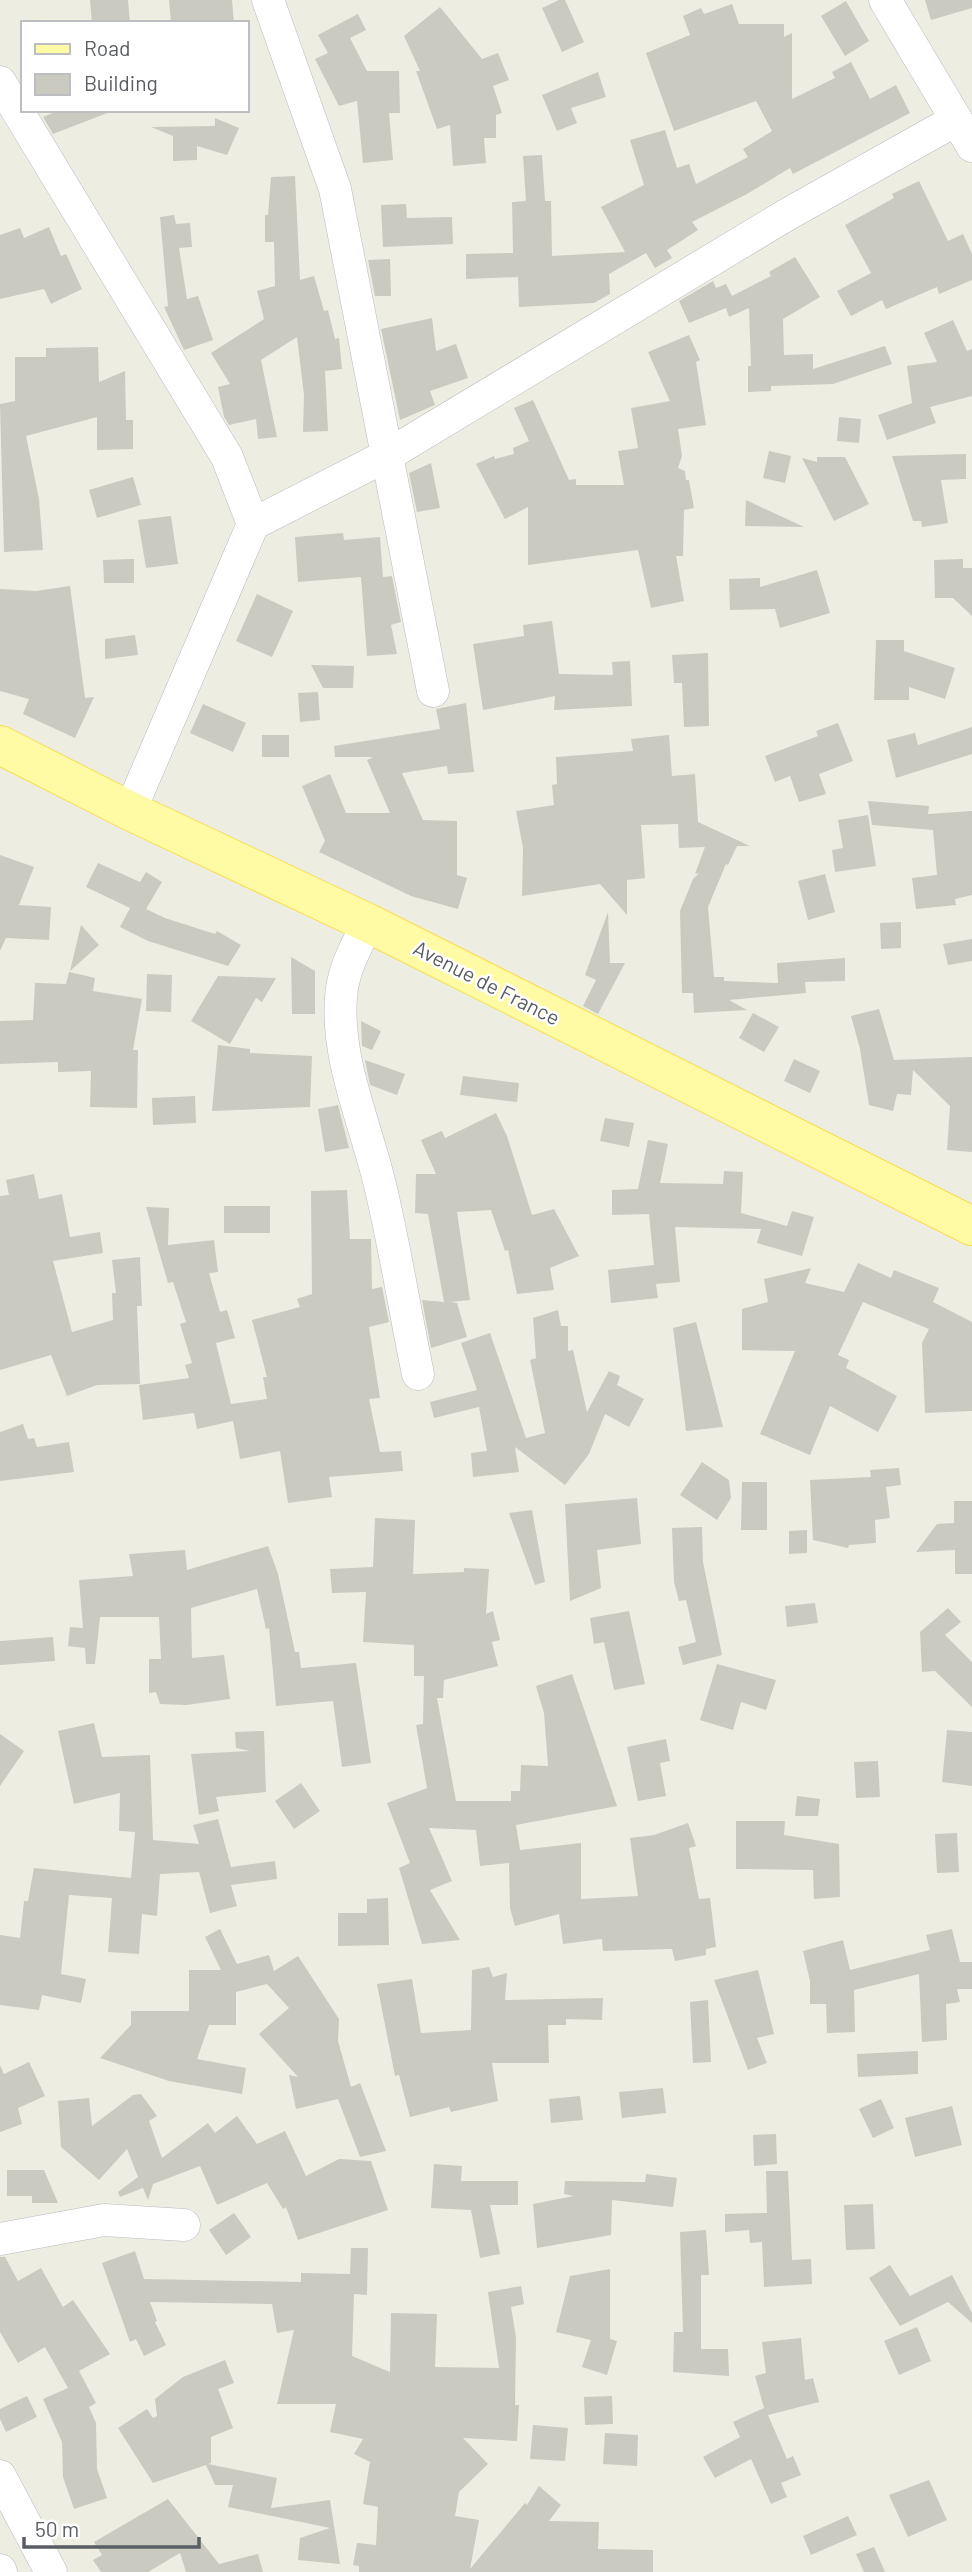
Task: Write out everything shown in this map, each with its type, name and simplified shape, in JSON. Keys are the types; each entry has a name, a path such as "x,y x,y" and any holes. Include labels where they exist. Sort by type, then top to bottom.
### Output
{"main road":[{"name":"Avenue de France","path":"0,745 130,811 369,922 972,1226"}],"street":[{"path":"268,0 335,189 433,691"},
{"path":"130,811 253,524 386,456 788,214 964,133 885,0"},
{"path":"0,82 227,457 253,524"},
{"path":"369,922 345,969 341,1023 346,1055 381,1187 418,1374"},
{"path":"0,2239 104,2220 184,2225"},
{"path":"0,2476 51,2572"}],"building":[{"path":"90,0 128,0 130,21 92,21"},
{"path":"169,0 232,0 234,21 171,21"},
{"path":"565,0 584,42 562,52 542,8"},
{"path":"925,0 972,0 972,8 931,20"},
{"path":"846,1 869,41 845,56 821,16"},
{"path":"732,4 739,24 784,24 784,37 792,33 792,99 835,78 832,72 851,62 870,99 896,85 910,113 793,174 790,168 692,222 698,230 667,250 672,258 655,268 646,253 609,274 610,294 594,303 519,307 518,277 466,279 466,254 513,253 512,202 526,201 523,156 542,155 545,201 551,201 552,256 625,252 601,207 644,185 630,140 665,130 677,168 689,164 696,184 748,157 743,149 772,131 756,101 674,131 646,53 690,35 683,16 701,8 704,14"},
{"path":"440,7 482,59 498,53 509,80 493,86 502,113 496,115 496,138 484,138 486,163 453,166 450,125 437,129 416,71 420,71 404,36"},
{"path":"358,14 366,30 350,38 367,71 399,71 400,113 389,113 393,160 363,163 357,101 339,106 315,59 328,53 318,35"},
{"path":"598,72 606,97 571,108 577,123 557,131 542,95"},
{"path":"55,112 110,112 53,134 43,117"},
{"path":"215,118 239,128 227,155 197,146 197,160 173,161 173,136 151,127 215,126"},
{"path":"295,176 300,280 314,276 324,311 328,310 335,339 339,338 342,369 325,371 328,431 303,432 304,395 297,337 261,360 277,437 258,439 256,419 229,425 224,417 218,387 230,384 211,353 264,319 257,291 275,286 274,242 265,242 265,215 268,215 271,177"},
{"path":"919,181 948,241 963,234 972,254 972,280 939,294 937,287 886,309 882,300 851,316 837,291 871,273 845,225 894,198 892,194"},
{"path":"406,204 407,218 452,217 453,244 383,247 381,205"},
{"path":"174,215 176,224 190,223 192,247 179,248 187,299 198,296 213,340 184,350 164,307 168,306 160,217"},
{"path":"49,227 61,256 66,254 82,289 51,304 44,289 0,299 0,235 20,228 24,238"},
{"path":"795,257 820,297 783,319 784,355 813,354 813,369 885,346 892,364 833,384 771,386 771,391 748,392 748,366 751,366 749,308 729,317 726,308 689,323 679,301 713,281 716,288 726,284 732,296 771,276 769,272"},
{"path":"390,259 391,296 375,296 368,260"},
{"path":"432,318 436,351 456,344 468,378 430,391 435,405 400,420 381,329"},
{"path":"953,320 967,351 972,349 972,396 930,407 936,423 887,440 878,415 912,403 907,366 937,362 924,333"},
{"path":"689,335 700,360 696,362 706,425 678,429 682,456 678,468 685,471 686,480 689,480 694,508 684,510 683,556 676,556 684,601 651,608 638,550 528,565 528,507 505,519 476,464 494,456 495,459 514,454 513,448 529,441 514,408 533,400 569,480 576,479 576,485 624,485 618,451 638,448 631,408 670,401 648,352"},
{"path":"98,347 99,382 125,371 126,420 133,420 133,449 97,450 97,417 26,436 39,499 43,550 4,552 0,404 15,401 15,357 46,357 46,348"},
{"path":"839,417 861,419 859,443 837,441"},
{"path":"769,451 791,456 785,483 763,478"},
{"path":"966,454 966,479 941,480 948,523 922,527 921,521 913,521 892,456"},
{"path":"817,457 845,457 869,504 834,521 802,458 817,462"},
{"path":"431,463 440,508 417,512 409,473"},
{"path":"133,477 141,505 97,518 89,490"},
{"path":"746,500 804,527 745,526"},
{"path":"171,516 178,564 146,568 138,520"},
{"path":"343,533 344,540 380,537 383,577 392,576 401,622 391,625 397,654 367,656 361,577 298,582 295,537"},
{"path":"134,559 134,583 104,583 103,560"},
{"path":"963,559 963,568 972,568 972,616 953,598 935,598 934,560"},
{"path":"817,570 830,613 780,628 775,609 730,610 729,579 760,578 760,587"},
{"path":"70,586 85,698 94,697 75,738 23,714 29,699 0,691 0,589 36,591"},
{"path":"257,594 293,611 272,657 236,641"},
{"path":"552,621 559,674 613,675 612,662 630,661 632,706 554,710 555,696 483,710 473,644 524,636 523,625"},
{"path":"135,635 138,655 105,659 105,639"},
{"path":"876,640 904,640 904,651 955,668 945,699 909,687 909,700 874,700"},
{"path":"708,653 709,726 684,727 682,683 674,683 672,655"},
{"path":"311,665 354,666 353,688 323,688"},
{"path":"318,692 320,720 300,722 298,693"},
{"path":"466,703 474,772 448,774 447,766 402,773 423,820 457,821 457,875 467,878 458,909 411,896 319,852 325,841 302,786 330,774 346,813 390,813 367,760 373,757 335,757 334,746 440,729 436,709"},
{"path":"203,704 246,723 233,752 190,733"},
{"path":"838,723 853,761 819,774 826,794 799,802 790,776 775,782 765,756 818,736 816,731"},
{"path":"972,727 972,754 896,778 887,740 915,733 918,745"},
{"path":"262,735 289,735 289,757 262,757"},
{"path":"669,735 672,776 695,774 698,822 750,846 737,846 728,865 726,864 708,907 714,977 724,977 724,981 778,983 777,963 845,958 845,981 805,982 806,993 729,1000 747,1010 694,1013 693,993 682,993 680,911 693,879 699,873 695,874 705,847 679,848 678,824 641,825 645,878 627,880 627,915 600,884 522,896 523,848 516,811 554,805 552,785 557,784 556,757 633,751 631,739"},
{"path":"868,801 929,806 928,814 972,811 972,895 955,899 956,905 916,909 912,878 937,875 933,830 872,825"},
{"path":"868,815 876,866 835,872 832,850 843,848 838,820"},
{"path":"0,855 34,867 19,905 51,907 49,940 6,938 0,951"},
{"path":"98,863 140,882 146,872 162,882 146,909 215,934 217,931 241,945 228,966 148,941 120,927 130,908 86,887"},
{"path":"825,874 835,912 808,920 798,881"},
{"path":"608,912 610,963 625,963 598,1014 583,1006 596,980 585,975"},
{"path":"901,922 901,948 881,949 880,923"},
{"path":"81,925 99,945 70,971"},
{"path":"972,939 972,961 948,965 943,944"},
{"path":"291,957 315,971 315,1014 292,1014"},
{"path":"69,972 95,978 93,991 142,999 133,1050 138,1050 137,1108 90,1107 91,1071 58,1072 58,1062 0,1064 0,1021 33,1020 35,983 66,984"},
{"path":"147,974 172,975 171,1012 146,1011"},
{"path":"218,976 276,978 262,1002 256,998 230,1044 191,1021"},
{"path":"879,1009 894,1060 972,1057 972,1152 947,1150 950,1106 913,1070 911,1095 897,1094 893,1111 869,1105 860,1049 851,1016"},
{"path":"753,1013 779,1027 764,1052 739,1038"},
{"path":"361,1021 381,1031 372,1050 362,1046"},
{"path":"218,1045 250,1049 250,1053 312,1056 310,1107 212,1111"},
{"path":"794,1059 820,1071 810,1093 784,1081"},
{"path":"365,1060 405,1074 397,1095 370,1085"},
{"path":"463,1076 519,1083 517,1102 460,1095"},
{"path":"195,1096 196,1123 153,1125 152,1098"},
{"path":"338,1105 349,1148 325,1152 318,1109"},
{"path":"496,1113 507,1136 532,1215 554,1209 579,1256 550,1268 554,1290 517,1294 508,1250 505,1251 491,1210 457,1212 470,1300 451,1302 457,1303 467,1337 431,1348 422,1300 444,1302 428,1214 415,1213 416,1174 436,1174 421,1140 442,1131 445,1138"},
{"path":"605,1118 634,1123 629,1147 600,1141"},
{"path":"648,1140 668,1144 660,1183 723,1184 724,1171 743,1172 741,1213 787,1226 792,1211 814,1217 802,1256 757,1243 761,1229 675,1227 680,1282 656,1284 658,1298 611,1303 608,1270 654,1265 649,1214 612,1215 612,1190 638,1189"},
{"path":"34,1174 39,1199 62,1194 70,1237 100,1232 103,1253 53,1261 72,1332 113,1320 112,1293 116,1293 112,1260 140,1257 142,1306 137,1306 140,1384 97,1385 67,1396 51,1355 0,1370 0,1196 9,1195 6,1180"},
{"path":"347,1190 350,1239 371,1239 372,1289 382,1287 389,1322 369,1327 380,1398 369,1399 380,1452 401,1451 403,1471 329,1477 332,1497 288,1503 280,1451 240,1459 233,1421 197,1429 194,1413 143,1420 139,1385 189,1378 185,1365 192,1363 180,1324 186,1322 173,1282 168,1283 146,1207 169,1208 168,1245 214,1240 218,1272 209,1273 220,1312 227,1310 235,1338 216,1343 231,1404 267,1399 263,1377 267,1377 252,1320 300,1307 297,1299 312,1294 311,1191"},
{"path":"224,1206 270,1206 270,1233 224,1233"},
{"path":"858,1263 891,1278 894,1270 939,1288 933,1302 972,1322 972,1411 925,1413 922,1343 929,1329 863,1302 838,1355 849,1360 846,1368 897,1396 878,1432 830,1406 810,1455 760,1434 795,1351 742,1350 742,1309 768,1302 764,1279 811,1268 805,1283 844,1292"},
{"path":"558,1310 561,1326 568,1326 568,1351 573,1350 587,1412 609,1371 620,1376 617,1385 644,1399 629,1427 605,1414 589,1454 565,1485 515,1447 519,1472 473,1477 471,1453 487,1451 479,1407 434,1418 430,1402 477,1390 461,1343 490,1333 526,1438 545,1433 530,1360 536,1358 533,1318"},
{"path":"696,1322 723,1427 686,1431 673,1328"},
{"path":"23,1424 28,1439 34,1438 37,1447 69,1442 74,1472 0,1481 0,1432"},
{"path":"702,1462 729,1480 731,1498 717,1520 680,1495"},
{"path":"899,1468 901,1485 886,1487 890,1518 875,1520 876,1543 849,1545 848,1548 813,1540 810,1480 871,1477 870,1470"},
{"path":"742,1482 767,1482 767,1530 741,1530"},
{"path":"637,1498 641,1544 597,1550 601,1588 570,1601 565,1504"},
{"path":"954,1501 972,1501 972,1574 955,1574 955,1550 916,1552 937,1524 954,1523"},
{"path":"532,1510 545,1582 535,1585 509,1513"},
{"path":"375,1518 415,1520 413,1574 464,1572 464,1568 489,1569 486,1614 493,1611 500,1640 492,1642 498,1666 444,1680 443,1698 437,1698 456,1801 511,1801 511,1791 520,1791 521,1765 548,1766 544,1713 536,1686 572,1674 617,1806 516,1825 520,1850 581,1843 581,1899 638,1896 630,1838 654,1835 688,1823 696,1846 689,1848 699,1899 710,1898 716,1947 706,1949 706,1955 675,1961 672,1949 603,1951 602,1939 563,1944 559,1914 515,1926 510,1908 509,1863 480,1866 476,1830 429,1828 452,1881 430,1890 460,1940 422,1944 399,1868 410,1863 387,1803 427,1788 416,1725 423,1724 424,1676 414,1676 414,1645 363,1642 366,1592 332,1593 330,1569 373,1567"},
{"path":"702,1527 703,1562 722,1655 683,1665 678,1647 696,1642 686,1600 679,1601 674,1582 672,1528"},
{"path":"807,1530 807,1553 789,1554 789,1531"},
{"path":"268,1546 278,1574 301,1668 356,1663 371,1763 342,1767 333,1701 276,1706 269,1628 266,1629 257,1589 191,1608 192,1658 224,1655 230,1699 186,1705 160,1704 156,1692 149,1693 149,1659 161,1659 159,1617 100,1617 95,1664 86,1664 85,1648 68,1646 70,1627 83,1628 79,1580 133,1576 129,1554 185,1550 187,1570"},
{"path":"815,1603 818,1623 787,1627 785,1606"},
{"path":"948,1608 961,1622 945,1635 972,1662 972,1707 935,1671 922,1672 920,1632"},
{"path":"629,1611 645,1684 614,1690 604,1642 594,1644 590,1618"},
{"path":"53,1637 55,1661 0,1665 0,1641"},
{"path":"717,1664 776,1680 766,1710 741,1702 733,1730 700,1720"},
{"path":"94,1723 102,1757 150,1755 153,1840 199,1844 193,1825 218,1819 231,1867 275,1861 277,1879 231,1885 237,1906 210,1913 199,1872 160,1874 157,1916 142,1914 139,1954 108,1952 112,1898 69,1895 61,1974 86,1979 81,2003 42,1995 39,2010 0,2005 0,1935 20,1938 24,1901 28,1901 34,1868 131,1878 135,1832 119,1831 120,1793 74,1804 58,1731"},
{"path":"947,1730 972,1732 972,1786 942,1782"},
{"path":"264,1731 266,1792 216,1797 219,1811 199,1815 191,1754 250,1751 236,1748 235,1732"},
{"path":"0,1734 24,1751 0,1786"},
{"path":"666,1739 670,1761 660,1763 666,1796 638,1801 627,1747"},
{"path":"878,1761 880,1797 856,1798 854,1762"},
{"path":"301,1783 320,1811 294,1829 275,1801"},
{"path":"797,1796 820,1799 818,1816 795,1816"},
{"path":"736,1821 785,1821 784,1835 839,1844 840,1897 814,1899 813,1870 736,1869"},
{"path":"957,1833 959,1872 937,1873 935,1834"},
{"path":"388,1898 389,1945 338,1946 338,1913 367,1913 367,1899"},
{"path":"220,1929 237,1964 269,1955 274,1971 298,1956 339,2019 338,2041 351,2087 360,2083 386,2151 360,2157 338,2099 296,2109 289,2075 298,2077 259,2034 289,2008 267,1984 236,1992 236,2025 209,2025 197,2059 246,2068 242,2094 169,2081 100,2058 131,2025 131,2011 189,2011 189,1970 221,1970 205,1937"},
{"path":"952,1929 960,1962 972,1962 972,1989 957,1989 960,2002 946,2004 947,2040 922,2042 919,1974 854,1990 855,2032 827,2033 826,2004 810,2004 810,1981 803,1951 843,1940 850,1970 930,1950 926,1935"},
{"path":"489,1967 493,1977 507,1973 505,2000 603,1998 602,2020 566,2019 566,2025 548,2025 549,2063 492,2063 498,2101 451,2112 449,2107 410,2117 399,2075 395,2076 377,1984 412,1979 421,2033 471,2030 472,1970"},
{"path":"758,1970 774,2034 757,2038 767,2063 748,2070 714,1980"},
{"path":"708,2000 711,2062 693,2063 690,2002"},
{"path":"918,2051 918,2074 858,2077 857,2054"},
{"path":"29,2062 45,2096 18,2108 22,2124 0,2132 0,2065 4,2074"},
{"path":"663,2088 666,2113 622,2118 619,2092"},
{"path":"141,2094 157,2116 149,2121 162,2158 208,2123 215,2133 237,2116 257,2144 285,2131 306,2176 339,2159 371,2161 388,2210 298,2240 286,2207 283,2209 267,2183 217,2205 200,2166 153,2184 148,2200 143,2188 120,2197 118,2192 138,2177 127,2149 99,2180 61,2147 58,2101 89,2098 92,2126 133,2095"},
{"path":"580,2096 583,2120 551,2123 549,2099"},
{"path":"881,2099 894,2128 873,2138 859,2109"},
{"path":"952,2106 962,2145 915,2157 905,2118"},
{"path":"776,2134 777,2164 754,2166 753,2135"},
{"path":"434,2164 462,2166 461,2181 518,2181 518,2205 490,2205 500,2254 480,2258 471,2210 431,2208"},
{"path":"7,2170 44,2170 58,2203 32,2203 32,2196 7,2196"},
{"path":"766,2171 788,2171 792,2260 811,2259 812,2284 764,2287 762,2242 750,2243 749,2230 725,2232 725,2214 767,2213"},
{"path":"646,2174 677,2178 673,2207 612,2200 611,2235 537,2248 533,2204 574,2196 564,2194 565,2181 645,2182"},
{"path":"873,2204 875,2249 846,2250 844,2205"},
{"path":"234,2213 251,2237 226,2255 209,2230"},
{"path":"706,2230 709,2275 701,2275 701,2349 728,2349 729,2376 673,2372 674,2332 683,2332 680,2232"},
{"path":"351,2248 368,2248 367,2295 354,2294 352,2356 390,2372 391,2313 437,2314 435,2367 499,2368 488,2292 521,2286 524,2304 511,2307 516,2337 515,2405 519,2405 517,2441 463,2438 488,2464 459,2492 455,2516 479,2520 470,2569 525,2503 527,2505 539,2486 561,2505 549,2521 599,2522 598,2549 653,2550 653,2572 359,2572 359,2566 353,2565 357,2543 376,2545 378,2507 363,2504 370,2462 354,2454 363,2439 330,2432 336,2404 277,2404 294,2330 277,2333 272,2304 150,2302 157,2321 155,2322 166,2345 144,2356 136,2339 130,2342 102,2263 135,2251 144,2279 301,2282 301,2273 350,2274"},
{"path":"0,2257 5,2257 18,2281 41,2268 63,2307 73,2300 110,2354 79,2371 96,2403 89,2407 96,2423 97,2469 107,2498 74,2509 63,2477 62,2442 43,2399 68,2388 45,2347 18,2363 0,2332"},
{"path":"890,2265 910,2296 952,2275 972,2313 972,2323 948,2302 900,2326 869,2278"},
{"path":"610,2269 610,2339 617,2341 607,2375 582,2367 591,2340 556,2332 570,2276"},
{"path":"917,2327 931,2361 899,2375 884,2341"},
{"path":"801,2338 805,2380 813,2378 819,2402 768,2415 787,2459 793,2456 801,2475 781,2483 787,2497 771,2504 751,2459 715,2478 703,2457 740,2437 733,2422 764,2408 755,2376 766,2373 762,2342"},
{"path":"225,2360 234,2383 218,2389 233,2428 211,2437 211,2463 208,2464 277,2478 271,2508 330,2500 340,2564 298,2560 300,2538 330,2528 228,2507 233,2485 215,2485 206,2465 153,2483 118,2428 147,2409 153,2418 157,2416 155,2399 183,2377"},
{"path":"27,2396 37,2417 6,2432 0,2419 0,2409"},
{"path":"612,2396 613,2424 585,2425 584,2397"},
{"path":"533,2425 568,2428 565,2461 530,2459"},
{"path":"605,2433 638,2435 637,2466 603,2464"},
{"path":"929,2480 947,2520 908,2537 889,2495"},
{"path":"168,2499 219,2564 258,2554 263,2572 186,2572 180,2553 148,2572 101,2572 93,2560 102,2555 94,2542"},
{"path":"848,2516 857,2535 811,2555 803,2536"},
{"path":"874,2547 885,2572 864,2572 856,2554"}]}
